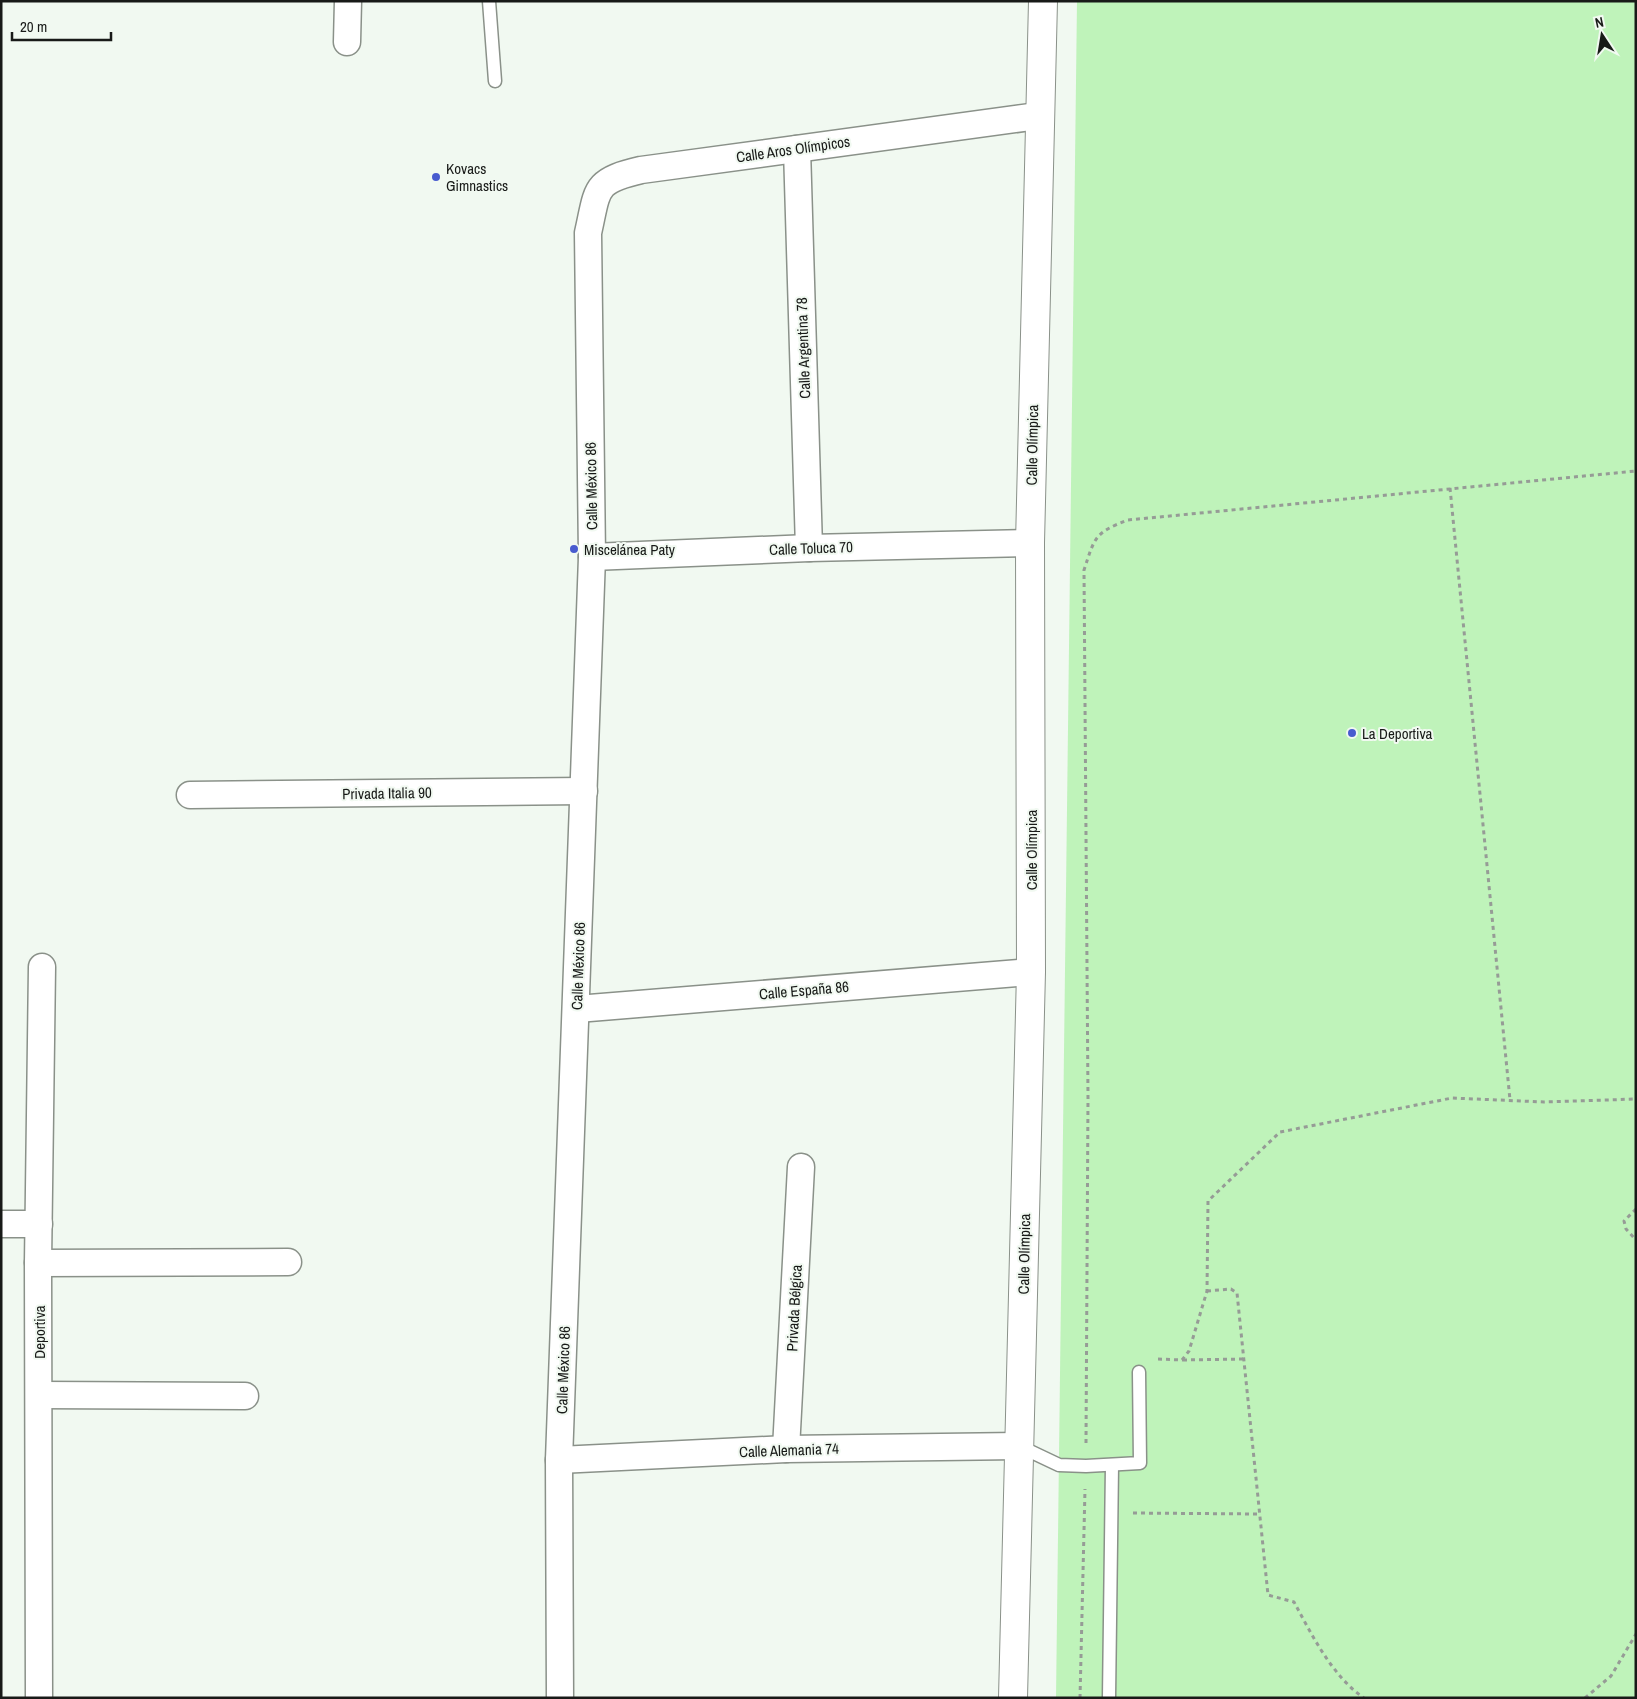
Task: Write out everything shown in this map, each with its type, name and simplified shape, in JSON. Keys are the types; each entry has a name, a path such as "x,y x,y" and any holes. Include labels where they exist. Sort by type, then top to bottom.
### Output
{"street":[{"path":"347,42 348,1"},
{"name":"Calle Olímpica","path":"1013,1698 1031,972 1030,543 1038,116 1043,1"},
{"name":"Calle Aros Olímpicos","path":"588,233 598,190 607,180 620,175 1038,116"},
{"name":"Calle Argentina 78","path":"797,149 809,548"},
{"name":"Calle México 86","path":"560,1698 560,1460 592,557 588,233"},
{"name":"Calle Toluca 70","path":"592,557 809,548 1030,543"},
{"name":"Privada Italia 90","path":"190,795 584,791"},
{"name":"Deportiva","path":"40,1698 38,1263 42,967"},
{"name":"Calle España 86","path":"577,1009 1031,972"},
{"name":"Privada Bélgica","path":"786,1449 801,1167"},
{"path":"1,1224 39,1224"},
{"path":"38,1263 288,1262"},
{"path":"39,1395 245,1396"},
{"name":"Calle Alemania 74","path":"560,1460 786,1449 1019,1446"}],"lane":[{"path":"490,1 495,81"},
{"path":"1019,1446 1059,1465 1086,1466 1140,1462 1139,1372"},
{"path":"1109,1698 1112,1465"}],"path":[{"path":"1080,1698 1086,1466 1088,1098 1084,570 1094,539 1112,526 1128,520 1636,470"},
{"path":"1450,488 1510,1100"},
{"path":"1182,1360 1189,1352 1207,1291 1208,1201 1280,1132 1452,1098 1544,1102 1636,1099"},
{"path":"1636,1208 1624,1221 1626,1229 1636,1240"},
{"path":"1207,1291 1231,1289 1237,1293 1268,1595 1294,1602 1316,1642 1352,1690 1364,1698"},
{"path":"1139,1372 1140,1359 1244,1359"},
{"path":"1111,1512 1260,1514"},
{"path":"1585,1698 1610,1676 1636,1634"}],"green space":[{"name":"La Deportiva","path":"1077,1 1636,1 1636,1698 1056,1698"}],"place":[{"name":"Kovacs Gimnastics","path":"436,177"},
{"name":"Miscelánea Paty","path":"574,549"},
{"name":"La Deportiva","path":"1352,733"}]}
